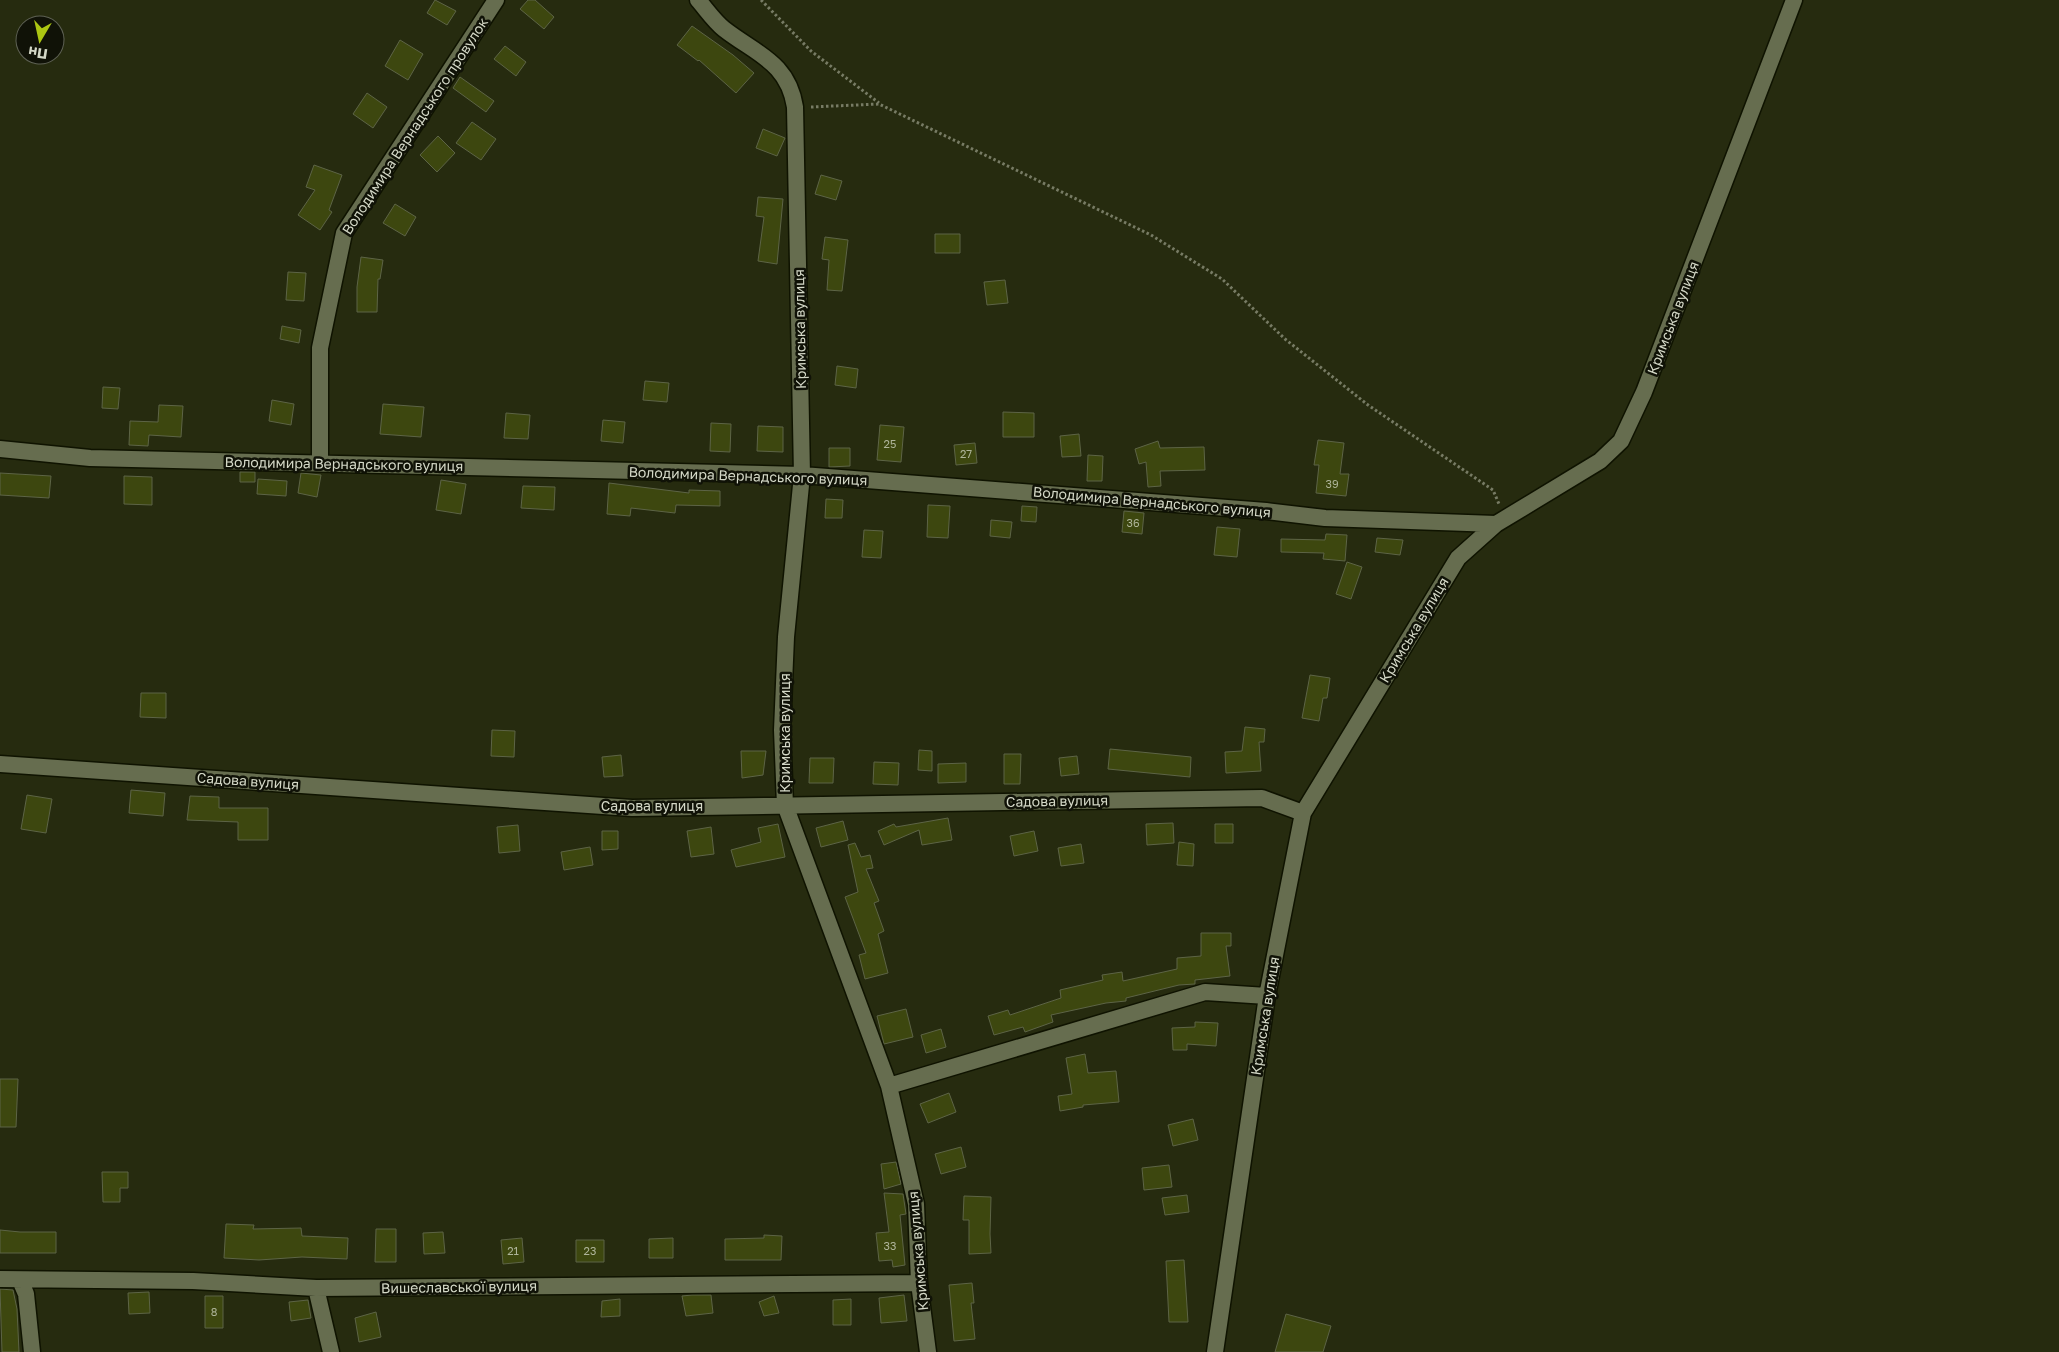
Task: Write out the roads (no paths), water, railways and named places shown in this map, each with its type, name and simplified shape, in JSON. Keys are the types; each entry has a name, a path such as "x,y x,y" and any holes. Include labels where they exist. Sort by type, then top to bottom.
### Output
{"street":[{"name":"Володимира Вернадського провулок","path":"320,463 320,348 344,233 496,0"},
{"name":"Кримська вулиця","path":"698,0 723,28 771,61 794,100 802,475 786,646 782,730 785,805 889,1086 916,1204 919,1283 928,1352"},
{"name":"Кримська вулиця","path":"1215,1352 1267,996 1303,813 1458,558 1496,524 1586,470 1621,441 1644,392 1794,0"},
{"name":"Володимира Вернадського вулиця","path":"0,449 90,458 802,475 1266,511 1325,518 1496,524"},
{"name":"Садова вулиця","path":"0,764 632,808 1262,798 1303,813"},
{"path":"889,1086 1205,992 1267,996"},
{"name":"Вишеславської вулиця","path":"0,1279 193,1281 316,1288 919,1283"},
{"path":"20,1280 26,1294 32,1352"},
{"path":"316,1288 331,1352"}]}
